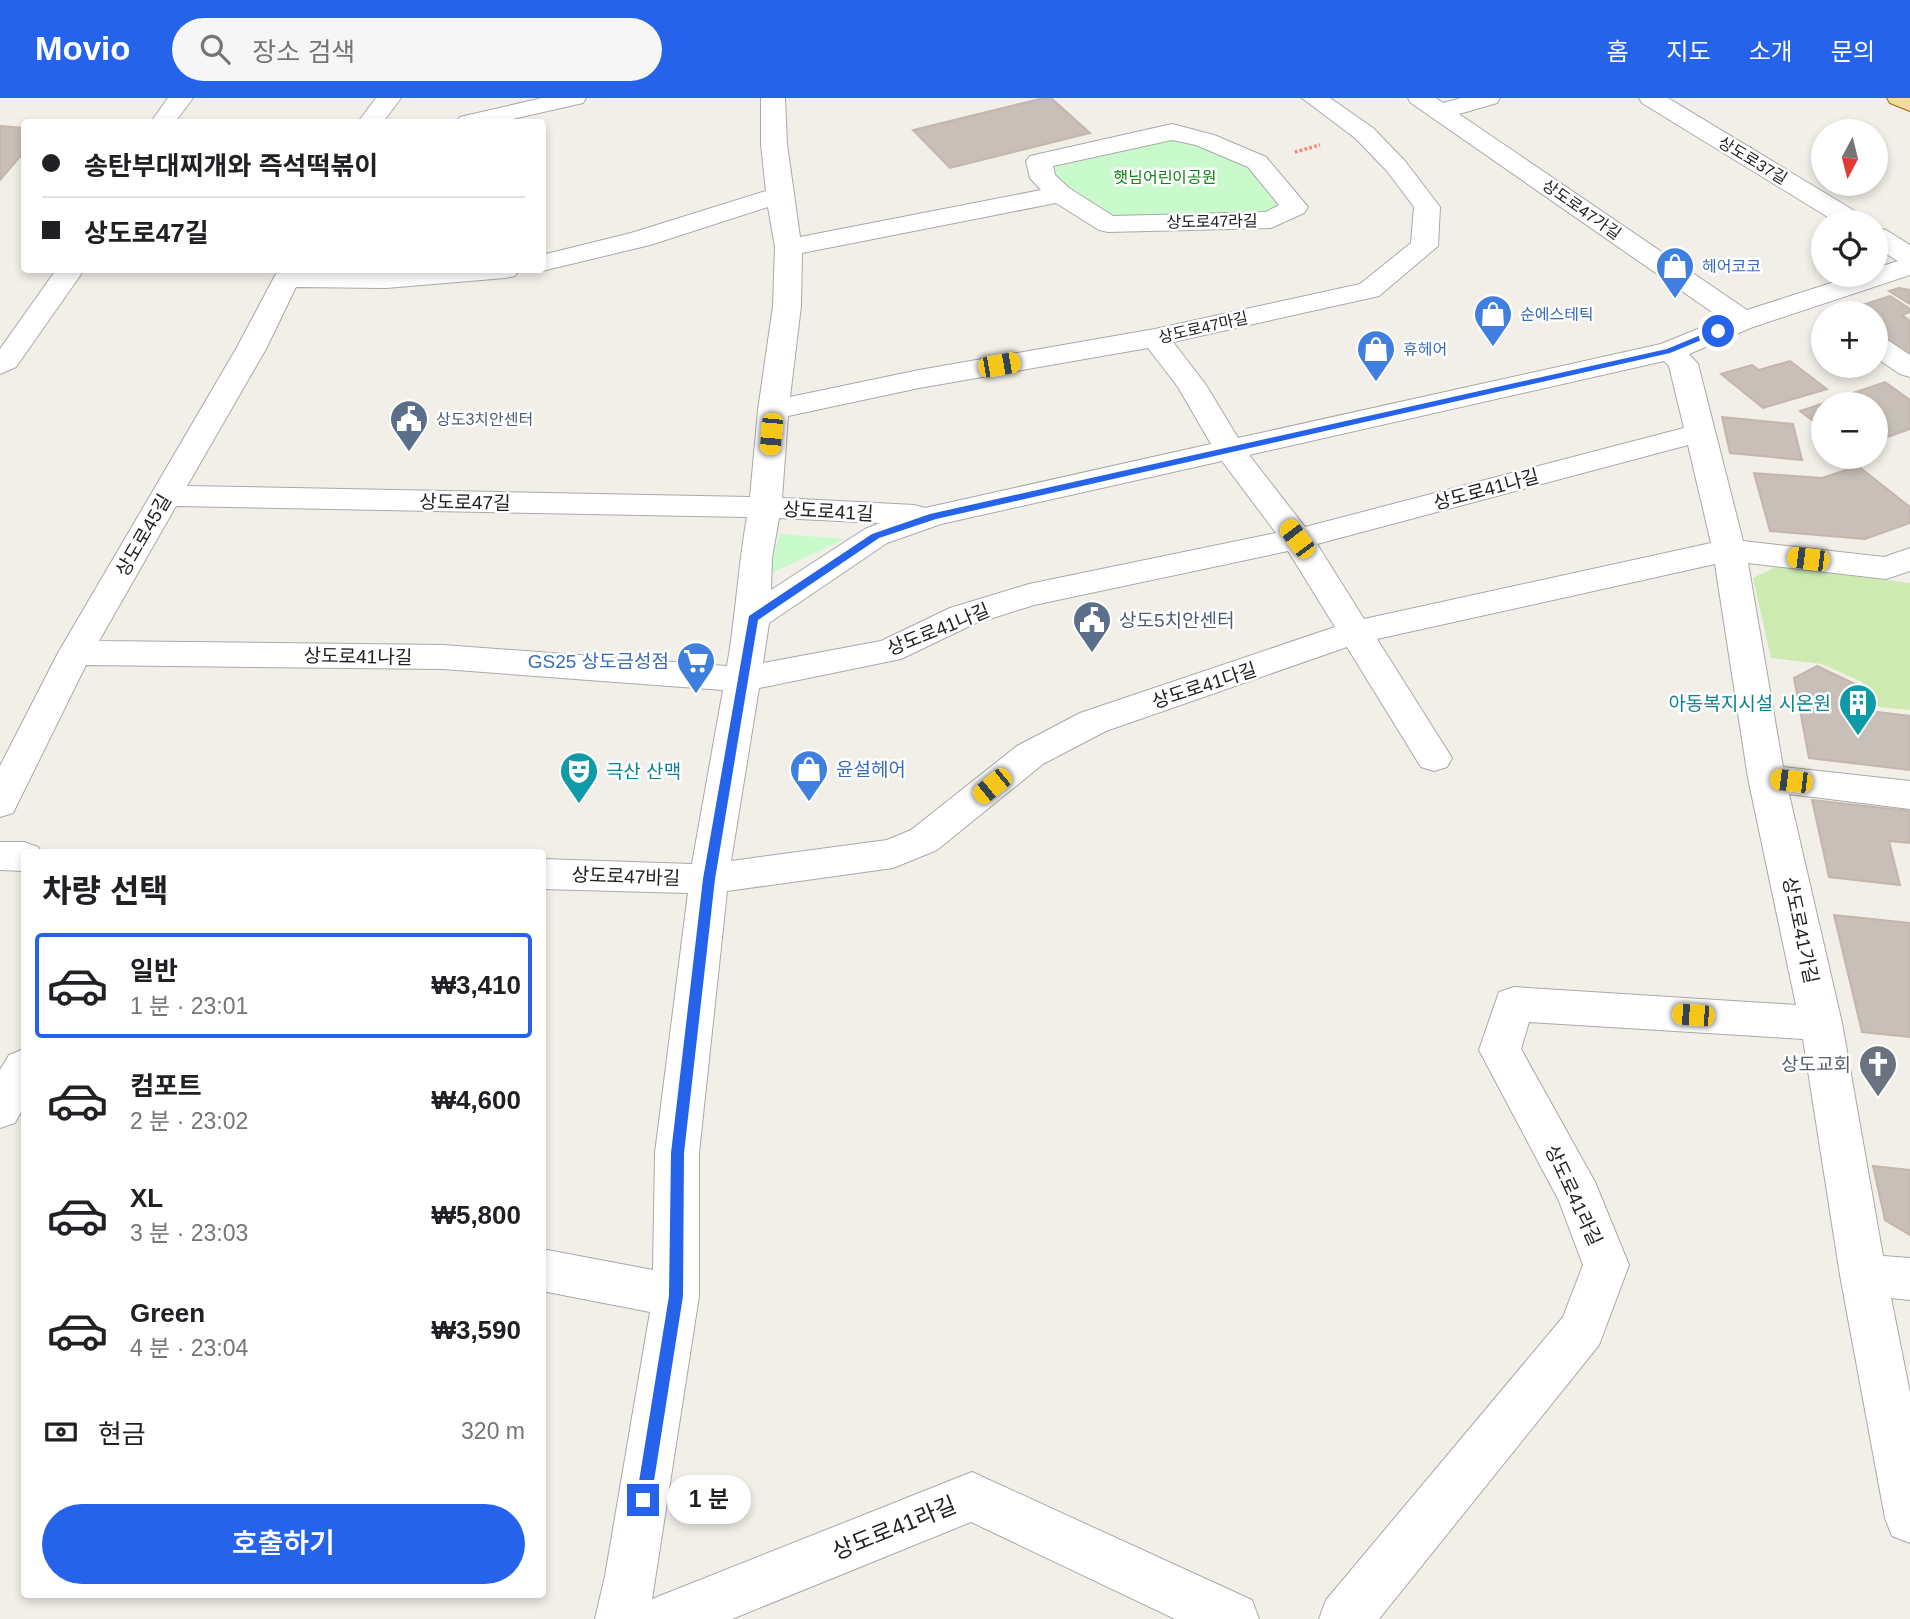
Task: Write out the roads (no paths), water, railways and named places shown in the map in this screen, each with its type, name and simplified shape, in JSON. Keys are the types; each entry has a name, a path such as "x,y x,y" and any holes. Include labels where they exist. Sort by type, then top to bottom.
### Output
{"main road":[{"path":"1899,98 1910,104"}],"street":[{"path":"165,119 181,98"},
{"path":"372,119 389,98"},
{"path":"482,119 574,98"},
{"path":"621,1619 631,1576 676,1296 677,1153 709,879 753,618 756,558 765,507 773,410 787,306 789,247 774,144 773,98"},
{"name":"상도로47마길","path":"773,410 919,379 1155,338 1369,290 1424,246 1427,207 1396,166 1364,133 1314,98"},
{"path":"1431,105 1488,98"},
{"name":"상도로37길","path":"1651,98 1834,210"},
{"name":"상도로47가길","path":"1431,105 1743,321"},
{"name":"상도로47라길","path":"1172,132 1205,140 1257,162 1295,207 1271,220 1108,224 1060,194 1043,178 1039,161 1172,132"},
{"path":"789,247 1060,194"},
{"path":"546,262 640,239 780,195"},
{"path":"1888,243 1910,257"},
{"name":"상도로41길","path":"1832,301 1910,265"},
{"path":"0,365 6,361 68,273"},
{"path":"290,274 386,280 469,273"},
{"name":"상도로45길","path":"0,803 75,653 251,349 290,274"},
{"name":"상도로41길","path":"753,618 876,536 933,516 1670,351 1743,321 1811,308"},
{"path":"1155,338 1191,385 1230,451 1297,539 1434,758"},
{"name":"상도로41가길","path":"1670,351 1683,364 1729,550 1767,778 1821,1023 1863,1275 1905,1462 1910,1518"},
{"path":"1888,353 1910,368"},
{"name":"상도로41나길","path":"75,653 443,657 744,679 889,651 962,616 1029,595 1297,539 1699,433"},
{"name":"상도로47길","path":"166,496 765,507"},
{"name":"상도로41길","path":"765,507 933,516"},
{"name":"상도로41다길","path":"709,879 893,854 924,840 1030,755 1093,722 1356,632 1729,550 1886,568 1910,559"},
{"path":"1767,778 1910,795"},
{"path":"0,856 21,857"},
{"name":"상도로47바길","path":"546,874 709,879"},
{"name":"상도로41라길","path":"1345,1619 1582,1330 1606,1265 1579,1196 1500,1050 1514,1004 1821,1023"},
{"path":"0,1065 21,1065"},
{"path":"0,1110 21,1071"},
{"path":"546,1271 676,1296"},
{"path":"1863,1275 1910,1279"},
{"name":"상도로41라길","path":"667,1619 972,1497 1233,1619"}],"place":[{"name":"헤어코코","path":"1675,300"},
{"name":"순에스테틱","path":"1493,348"},
{"name":"휴헤어","path":"1376,383"},
{"name":"상도3치안센터","path":"409,453"},
{"name":"상도5치안센터","path":"1092,654"},
{"name":"GS25 상도금성점","path":"696,695"},
{"name":"아동복지시설 시온원","path":"1858,737"},
{"name":"윤설헤어","path":"809,803"},
{"name":"극산 산맥","path":"579,805"},
{"name":"상도교회","path":"1878,1098"}],"park label":[{"name":"햇님어린이공원","path":"1165,177"}]}
